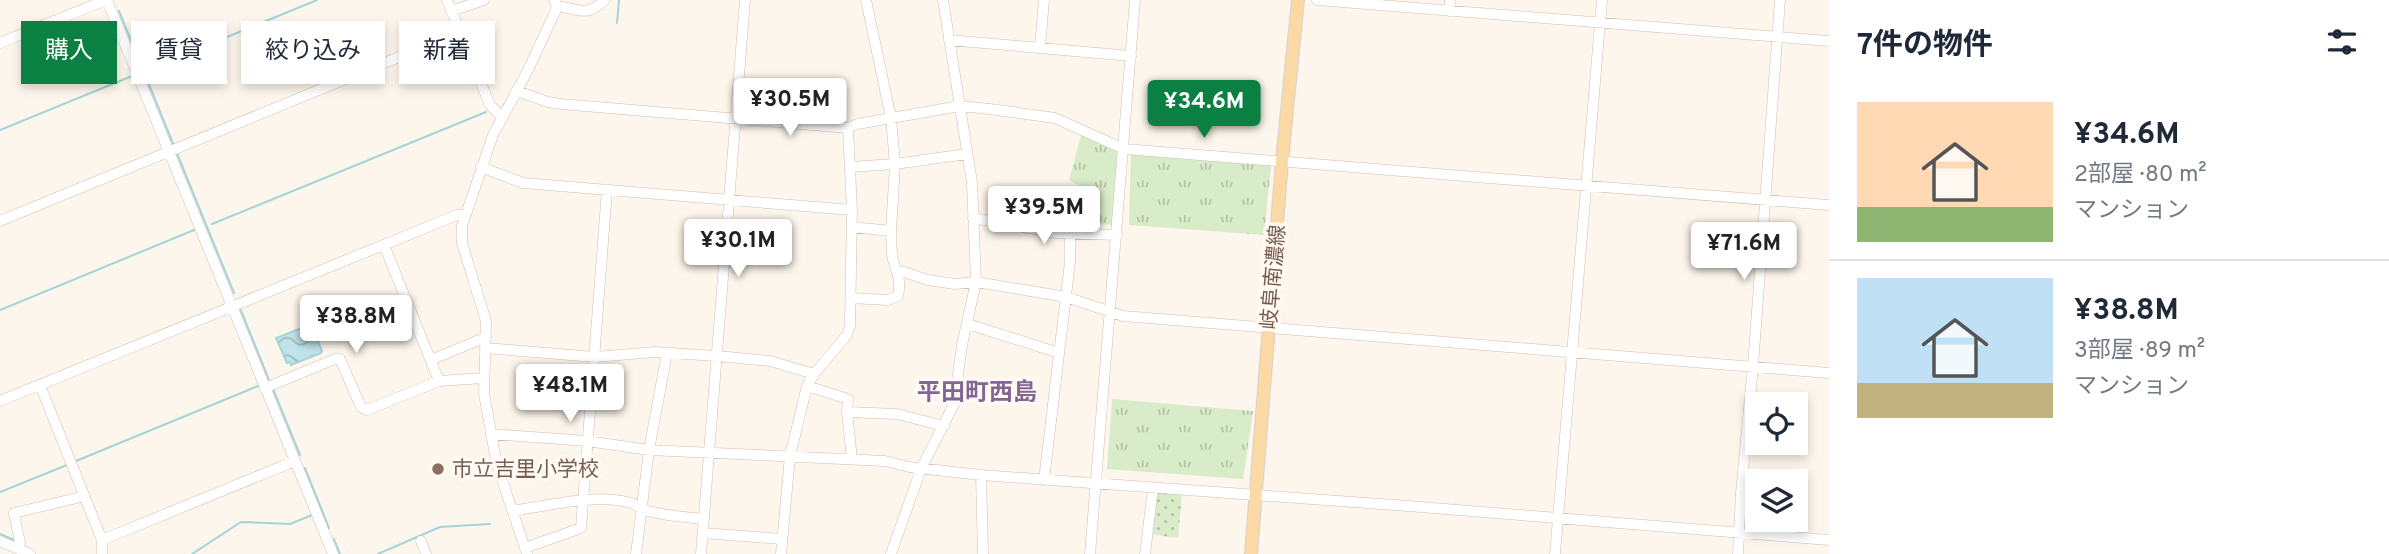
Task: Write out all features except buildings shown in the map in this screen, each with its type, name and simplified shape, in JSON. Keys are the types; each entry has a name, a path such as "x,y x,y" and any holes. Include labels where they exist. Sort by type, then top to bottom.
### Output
{"main road":[{"name":"岐阜南濃線","path":"1251,554 1282,161 1298,0"}],"street":[{"path":"0,43 106,0 173,150 232,307 333,554"},
{"path":"447,0 456,21"},
{"path":"451,10 484,0"},
{"path":"605,0 589,11 555,3 517,92 502,117 461,226 462,243 486,321 484,394 497,465 526,551 581,528 607,191"},
{"path":"701,554 746,0"},
{"path":"851,298 888,300 898,296 901,284 900,274 892,257 895,164 891,118 866,0"},
{"path":"891,554 921,468 954,404 976,282 972,182 943,0"},
{"path":"1040,47 1044,0"},
{"path":"1090,554 1135,0"},
{"path":"1317,0 1449,6 1600,23 1829,41"},
{"path":"1555,554 1602,0"},
{"path":"1738,554 1780,0"},
{"path":"950,40 1130,56"},
{"path":"0,221 399,57"},
{"path":"481,84 490,106 502,117"},
{"path":"517,92 562,104 848,128 960,106 1055,118 1124,149 1829,205"},
{"path":"781,554 790,456 807,386 847,335 850,326 852,210 848,128"},
{"path":"850,167 967,154"},
{"path":"481,167 523,183 852,210"},
{"path":"0,401 457,215 464,215"},
{"path":"973,218 1056,233 1117,235"},
{"path":"852,227 891,231"},
{"path":"1044,480 1070,262 1070,233"},
{"path":"384,245 439,381"},
{"path":"900,274 904,272 928,280 955,284 976,282 1066,297 1110,313 1829,373"},
{"path":"968,324 1059,353"},
{"path":"431,360 486,342 595,357 667,353 770,361 814,374"},
{"path":"636,554 649,450 667,353"},
{"path":"265,388 340,359 361,407 367,410 439,381 484,377"},
{"path":"40,385 102,540 102,554"},
{"path":"807,386 848,398 852,459"},
{"path":"848,412 897,414 944,426"},
{"path":"491,434 587,441 649,450 885,461 981,475 1829,540"},
{"path":"102,540 295,461"},
{"path":"981,475 983,554"},
{"path":"1144,554 1153,488"},
{"path":"18,548 20,542 14,513 85,496"},
{"path":"512,511 584,500 632,503 642,509 704,519"},
{"path":"703,534 782,540"},
{"path":"0,541 30,554"},
{"path":"421,541 426,554"}],"green space":[{"path":"1081,135 1120,149 1112,225 1078,223 1082,187 1069,180"},
{"path":"1131,152 1271,165 1264,235 1129,225"},
{"path":"1112,399 1253,411 1243,479 1107,469"},
{"path":"1155,491 1182,494 1178,538 1149,534"}],"water":[{"path":"309,325 321,353 291,365 290,362 287,363 276,338"}],"waterway":[{"path":"227,37 317,0"},
{"path":"617,23 619,0"},
{"path":"119,11 174,146"},
{"path":"0,130 131,76"},
{"path":"212,224 486,112"},
{"path":"176,151 234,293"},
{"path":"0,310 194,230"},
{"path":"240,308 269,380"},
{"path":"76,461 258,386"},
{"path":"273,389 300,455"},
{"path":"0,492 67,465"},
{"path":"305,468 329,528"},
{"path":"192,554 241,522 290,524 312,515"},
{"path":"378,554 440,527 490,524"},
{"path":"0,534 14,540"},
{"path":"334,539 340,554"}],"place":[{"name":"市立吉里小学校","path":"438,469"}],"district":[{"name":"平田町西島","path":"977,392"}]}
